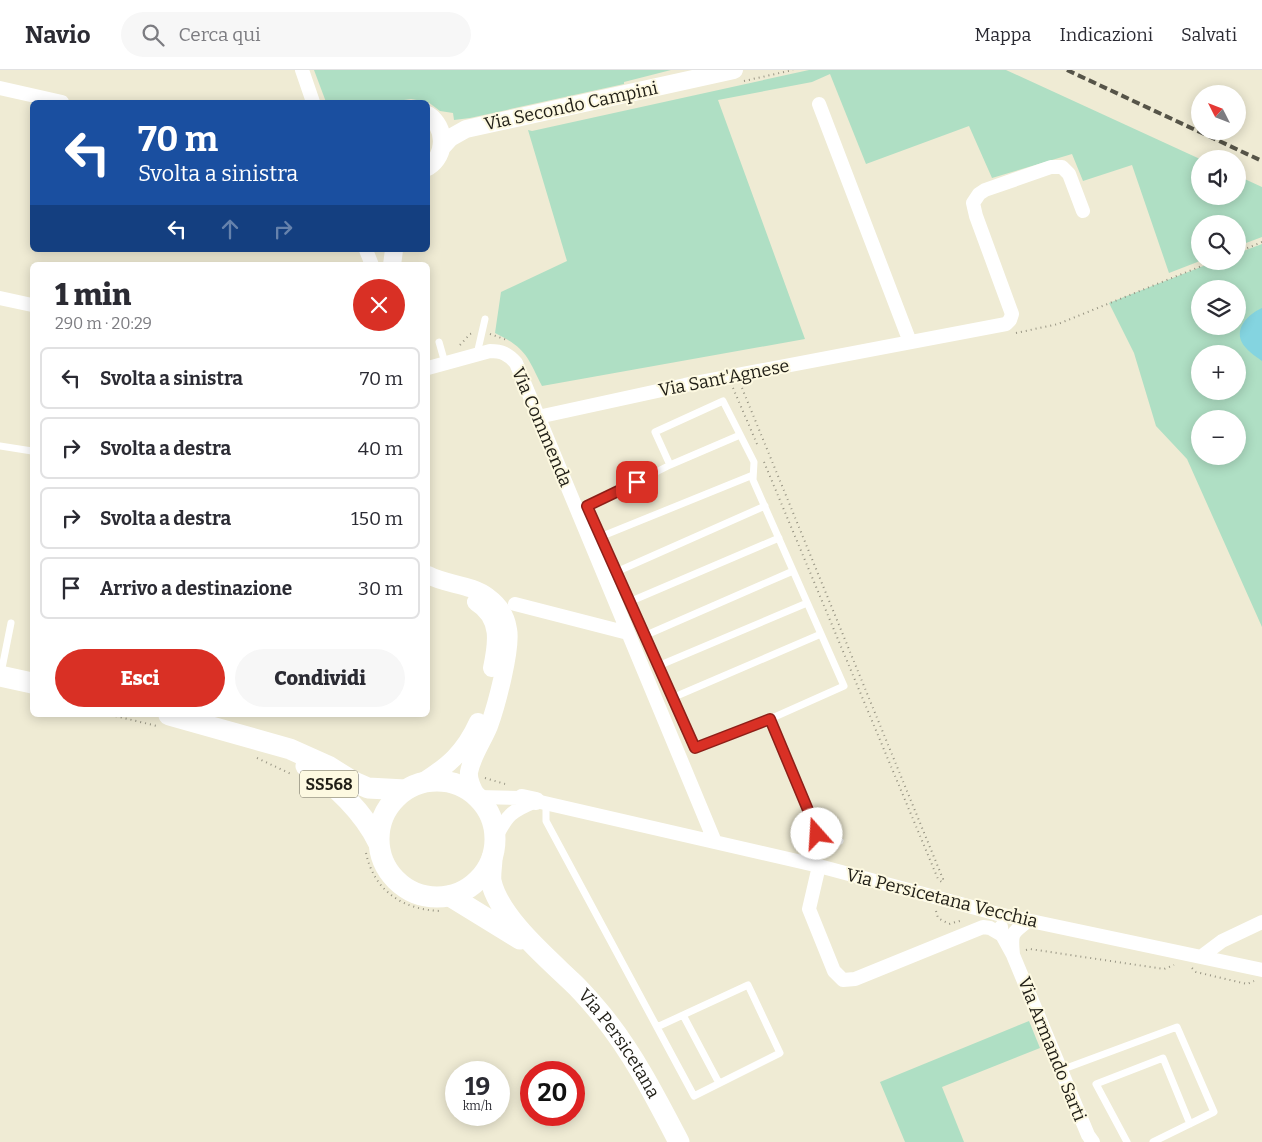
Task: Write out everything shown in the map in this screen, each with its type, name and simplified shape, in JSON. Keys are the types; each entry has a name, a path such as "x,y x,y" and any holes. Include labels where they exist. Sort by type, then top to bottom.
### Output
{"main road":[{"path":"0,676 30,684"},
{"name":"SS568","path":"166,721 258,749 309,768 339,792 370,825 371,845"},
{"name":"SS568","path":"258,749 290,749 328,766 352,781 368,788 413,786"},
{"path":"436,781 451,782 465,788 477,797 485,806 494,827 494,848 483,875 447,903 405,889 386,868 379,851 371,845 388,807 413,786 436,781"},
{"name":"Via Persicetana","path":"494,848 491,879 499,901 511,919 544,956 573,982 602,1015 655,1096 679,1142"},
{"name":"Via Persicetana","path":"447,903 503,928 544,956"}],"street":[{"path":"302,70 312,100"},
{"name":"Via Secondo Campini","path":"430,165 450,138 466,129 734,70"},
{"path":"0,88 53,100"},
{"path":"819,104 910,342"},
{"path":"430,116 440,130 441,148"},
{"name":"Via Secondo Campini","path":"430,116 448,126 466,129"},
{"name":"Via Sant'Agnese","path":"538,417 637,394 1006,324 1012,314 974,209 973,203 979,194 1050,167 1062,167 1069,174 1084,212"},
{"path":"0,298 30,305"},
{"name":"Via Commenda","path":"430,367 477,354 499,351 509,355 516,363 715,842"},
{"path":"430,576 483,593 500,608 509,630 505,666 489,724 474,756 469,773 470,783 477,797"},
{"path":"413,786 446,768 463,749 472,735 483,710 496,648 496,632 491,618 481,606 455,595 430,589"},
{"path":"515,604 628,633"},
{"name":"Via Persicetana Vecchia","path":"477,797 535,800 813,865 998,914 1261,975"},
{"path":"494,848 505,819 511,813 535,800"},
{"path":"813,865 809,909 834,972 843,980 855,978 983,928 990,928 1002,935"},
{"name":"Via Armando Sarti","path":"998,914 1002,935 1017,954"},
{"name":"Via Armando Sarti","path":"1028,921 1016,930 1011,937 1089,1140"},
{"path":"1197,960 1222,941 1262,922"}],"lane":[{"path":"477,354 484,319"},
{"path":"439,342 445,363"},
{"path":"670,466 655,432 723,401 754,462 753,480 844,686 770,719 695,748 587,506 740,435"},
{"path":"0,446 30,451"},
{"path":"600,537 753,475"},
{"path":"616,572 765,506"},
{"path":"629,602 779,538"},
{"path":"644,636 793,571"},
{"path":"658,666 807,603"},
{"path":"0,676 11,623"},
{"path":"672,698 821,634"},
{"path":"770,719 817,834 813,865"},
{"path":"535,800 694,1096 780,1053 748,985 657,1027"},
{"path":"817,834 840,841"},
{"path":"683,1015 719,1083"},
{"path":"1061,1070 1177,1027 1214,1112 1152,1142"},
{"path":"1127,1142 1123,1138 1096,1084 1163,1058 1190,1124"}],"path":[{"path":"1246,249 1262,242"},
{"path":"1115,302 1192,270"},
{"path":"733,387 758,447"},
{"path":"742,388 943,879 943,883 938,878 762,456"},
{"path":"129,717 166,721"},
{"path":"258,749 294,776"},
{"path":"371,845 369,868 376,880 395,899 410,907 430,911 447,903"},
{"path":"936,909 938,918 942,922 949,924 965,920 968,923"},
{"path":"1017,954 1030,949 1164,969 1177,962"},
{"path":"1197,960 1192,969 1196,972 1232,981 1247,984 1261,975"}],"green space":[{"path":"314,70 671,70 624,82 624,84 454,120 453,113 440,111 430,104 430,100 325,100"},
{"path":"809,70 1006,70 1191,155 1191,205 1246,205 1246,180 1262,187 1262,237 1246,243 1246,215 1191,215 1191,264 1169,273 1132,165 1083,181 1072,154 992,178 969,126 866,164 830,74 812,82 718,100 805,339 542,386 533,367 520,348 495,333 501,292 567,261 528,130 532,131"},
{"path":"1262,244 1262,627 1187,459 1156,426 1134,353 1109,303 1193,270 1246,270 1246,250"},
{"path":"1029,1021 1040,1048 942,1087 964,1142 905,1142 880,1082"}],"water":[{"path":"1262,308 1262,361 1246,348 1240,336 1246,335 1246,320"}],"railway":[{"path":"1067,70 1262,161"}],"route":[{"path":"637,482 587,506 695,748 770,719 817,834"}]}
